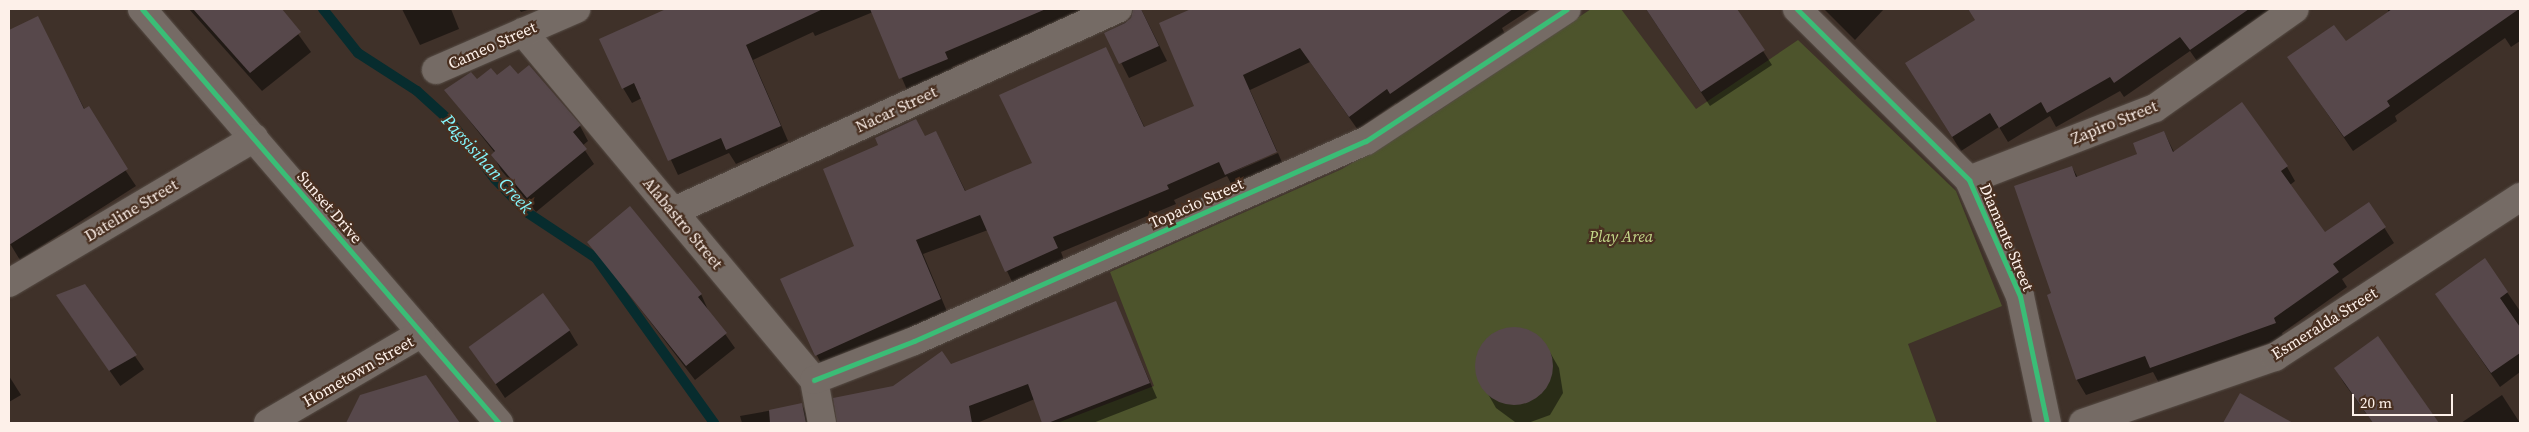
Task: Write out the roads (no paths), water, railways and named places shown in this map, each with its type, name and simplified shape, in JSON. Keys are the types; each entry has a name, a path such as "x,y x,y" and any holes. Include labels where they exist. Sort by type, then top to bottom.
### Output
{"street":[{"name":"Sunset Drive","path":"142,9 499,423"},
{"name":"Cameo Street","path":"436,70 576,9"},
{"name":"Nacar Street","path":"674,211 1118,9"},
{"name":"Topacio Street","path":"814,380 914,341 1366,141 1567,9"},
{"name":"Diamante Street","path":"1797,9 1969,180 2020,296 2047,423"},
{"name":"Zapiro Street","path":"1969,180 2155,108 2295,9"},
{"name":"Alabastro Street","path":"523,32 814,380 822,423"},
{"name":"Dateline Street","path":"9,283 254,138"},
{"name":"Esmeralda Street","path":"2083,423 2275,357 2520,197"},
{"name":"Hometown Street","path":"268,423 422,333"}],"waterway":[{"name":"Pagsisihan Creek","path":"323,9 358,53 417,91 450,121 495,179 528,213 596,258 714,423"}],"park label":[{"name":"Play Area","path":"1621,236"}]}
